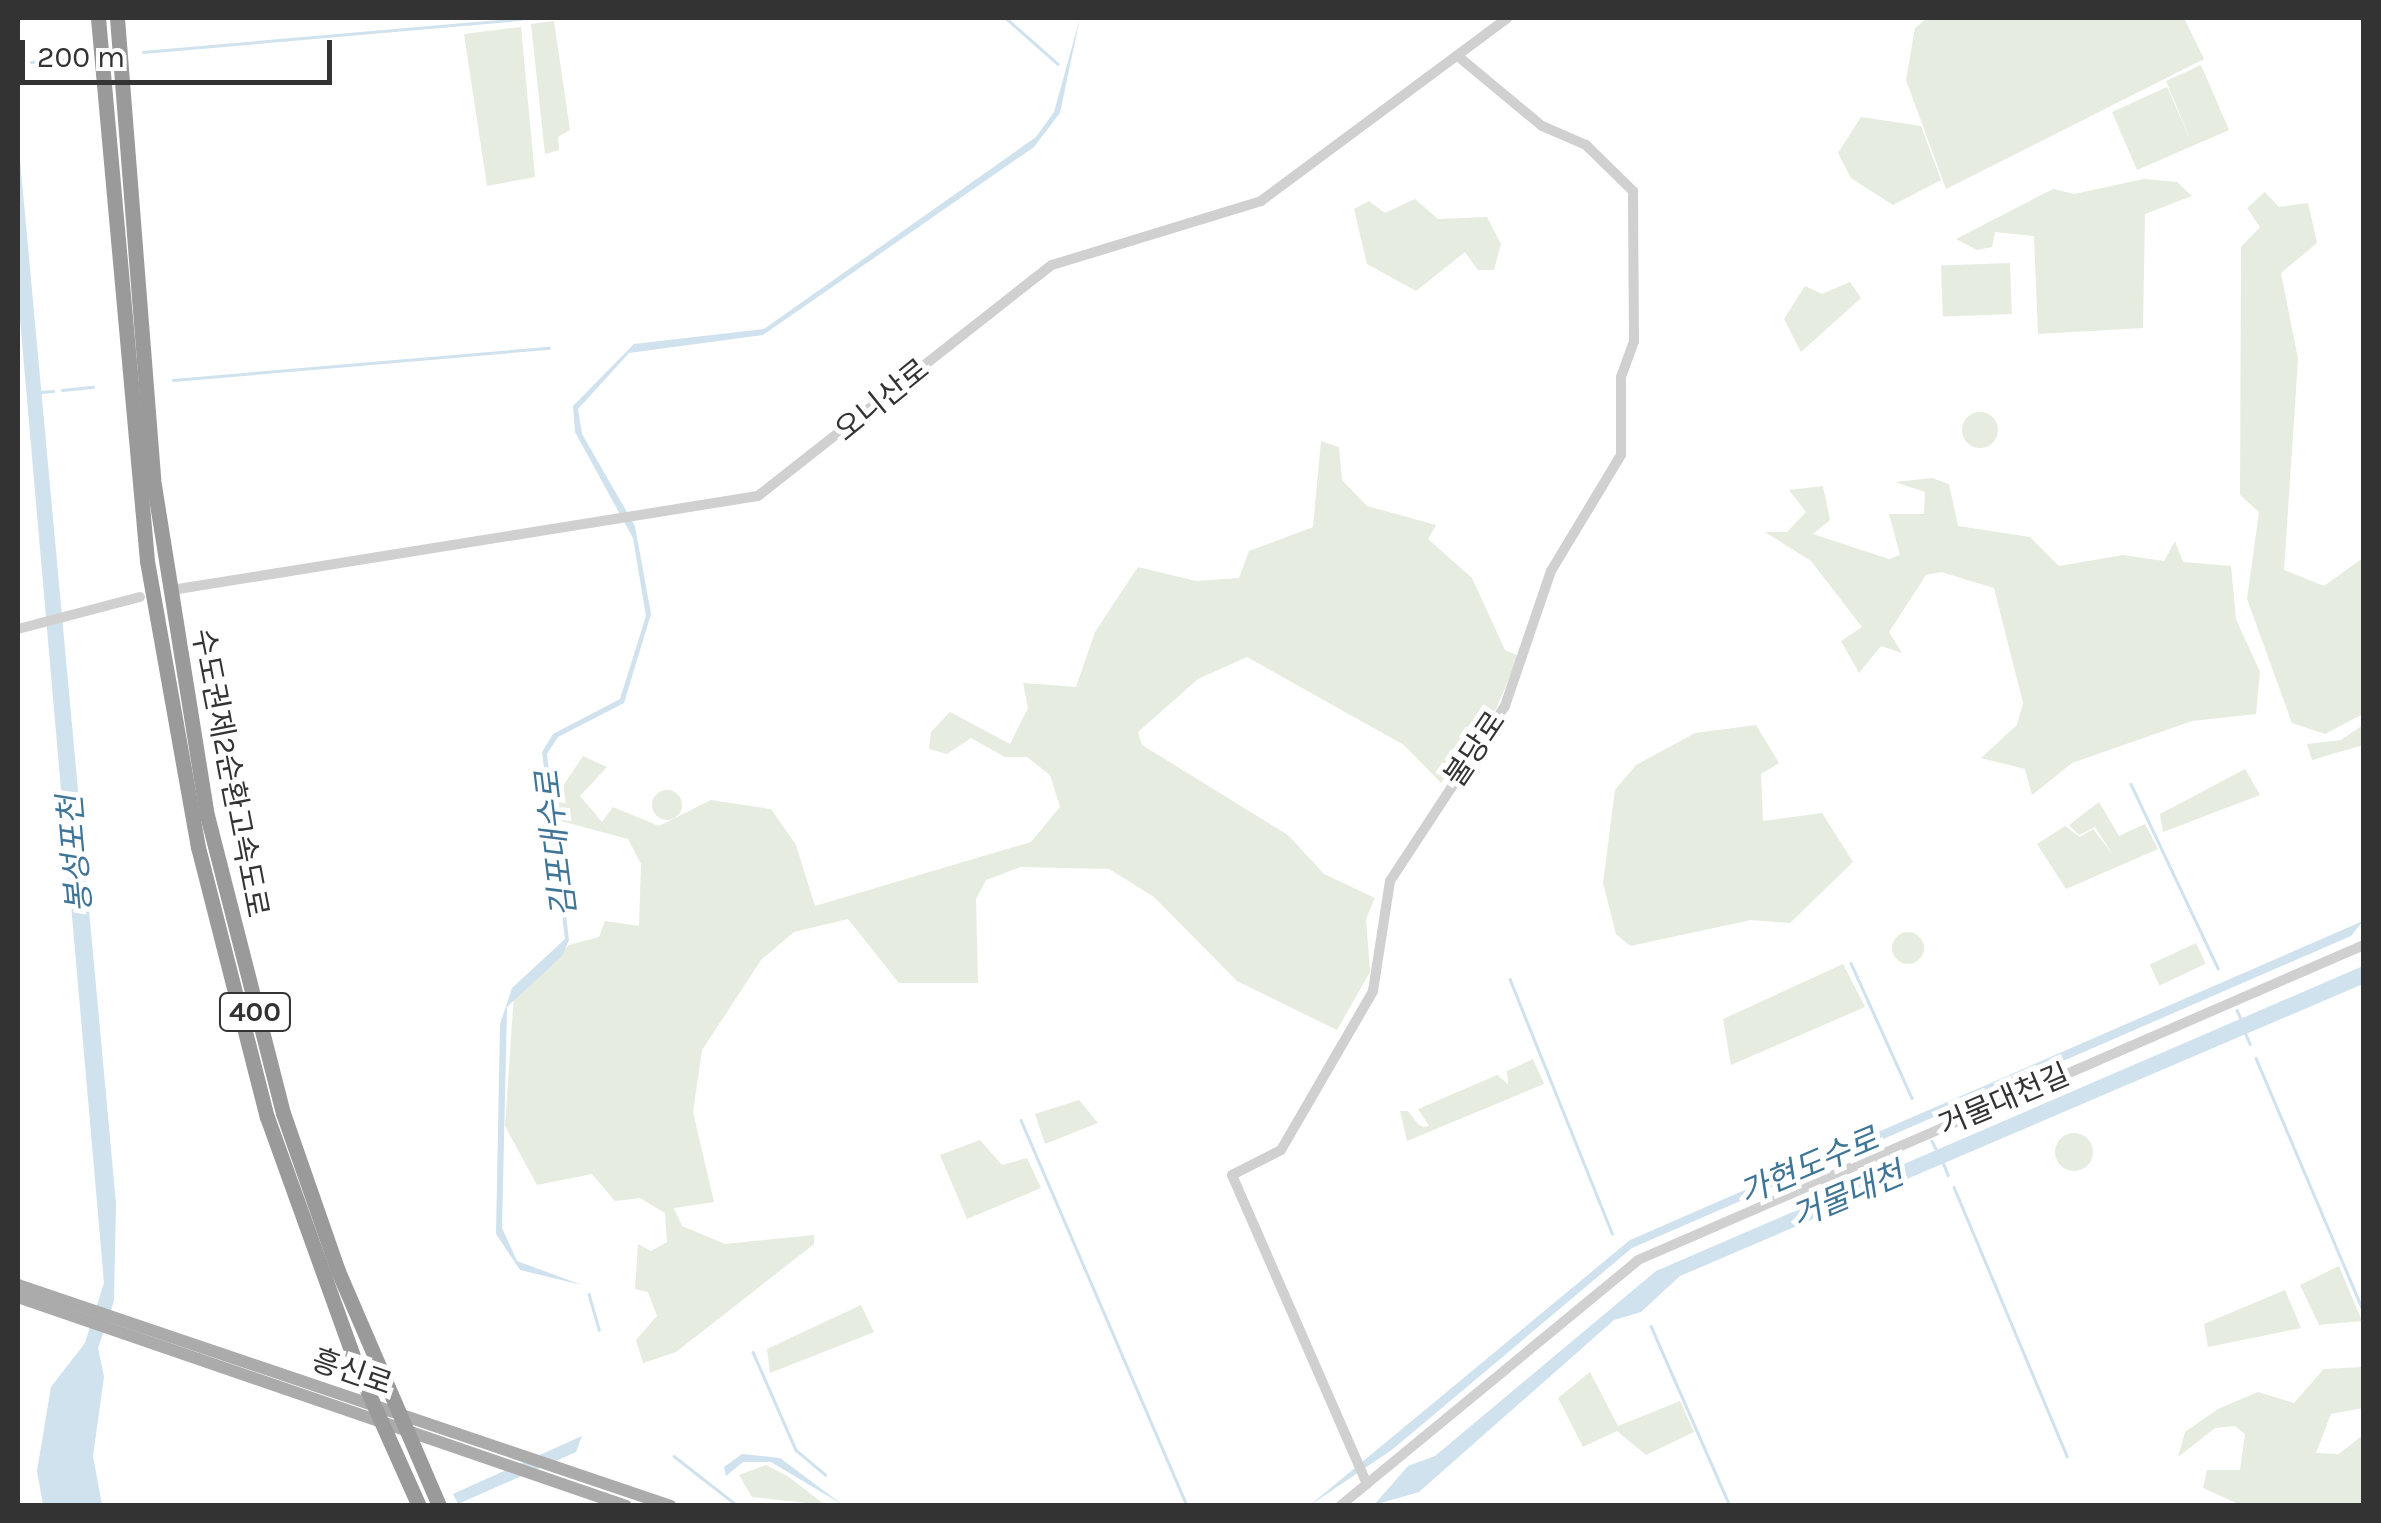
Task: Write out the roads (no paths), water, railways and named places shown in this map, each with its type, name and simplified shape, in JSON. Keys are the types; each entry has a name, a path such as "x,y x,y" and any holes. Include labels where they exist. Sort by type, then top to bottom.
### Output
{"highway":[{"name":"수도권제2순환고속도로","path":"98,18 155,559 198,847 262,1100 359,1372 420,1506"},
{"name":"수도권제2순환고속도로","path":"117,18 155,559"},
{"name":"수도권제2순환고속도로","path":"166,634 229,918 283,1113 383,1379 439,1506"}],"main road":[{"name":"흥신로","path":"18,1285 91,1304 671,1506"},
{"name":"흥신로","path":"18,1297 626,1506"}],"street":[{"name":"오니산로","path":"178,589 758,496 1052,265 1262,201 1460,58 1507,18"},
{"name":"불당로","path":"1367,1484 1232,1175 1281,1150 1373,992 1390,881 1506,706 1551,571 1621,455 1621,377 1634,341 1633,192 1597,154 1542,126 1460,58"},
{"path":"18,629 38,619 140,597"},
{"name":"거물대천길","path":"1367,1484 1638,1260 2364,945"},
{"path":"1340,1506 1367,1484"}],"water":[{"path":"1080,18 1060,113 1034,147 763,335 629,353 578,409 582,434 635,526 651,614 624,703 558,737 547,754 569,940 562,956 507,1007 502,1228 517,1261 582,1285 520,1270 496,1234 500,1024 512,988 565,939 542,752 553,734 620,699 646,616 633,538 575,432 573,406 634,344 764,329 1036,137 1054,112"},
{"name":"봉성포천","path":"18,138 116,1203 114,1301 98,1348 104,1377 93,1456 102,1505 43,1505 37,1471 51,1387 85,1343 104,1283 18,296"},
{"name":"가현도수로","path":"2363,921 2351,936 1632,1248 1393,1449 1309,1506 1630,1240"},
{"name":"거물대천","path":"2363,966 2363,984 1680,1276 1641,1312 1614,1320 1419,1492 1374,1505 1408,1466 1435,1456 1656,1271"},
{"path":"582,1436 576,1452 458,1504 453,1494"},
{"path":"742,1454 780,1458 843,1505 771,1462 743,1462 726,1476 724,1467"}],"waterway":[{"path":"531,18 536,18"},
{"path":"1006,18 1058,64"},
{"path":"143,52 522,19"},
{"path":"31,62 72,59"},
{"path":"18,63 23,63"},
{"path":"173,380 549,348"},
{"path":"62,390 93,387"},
{"path":"40,392 53,391"},
{"path":"2131,784 2218,968"},
{"path":"1851,963 1912,1098"},
{"path":"1510,979 1612,1233"},
{"path":"2237,1010 2241,1019"},
{"path":"2245,1032 2250,1044"},
{"path":"2256,1058 2364,1312"},
{"path":"1021,1120 1187,1506"},
{"path":"1932,1141 1937,1151"},
{"path":"1943,1162 1948,1175"},
{"path":"1954,1187 2067,1456"},
{"name":"김포대수로","path":"589,1294 599,1330"},
{"path":"1651,1326 1730,1506"},
{"path":"753,1352 796,1450 825,1474"},
{"path":"674,1456 738,1506"}]}
